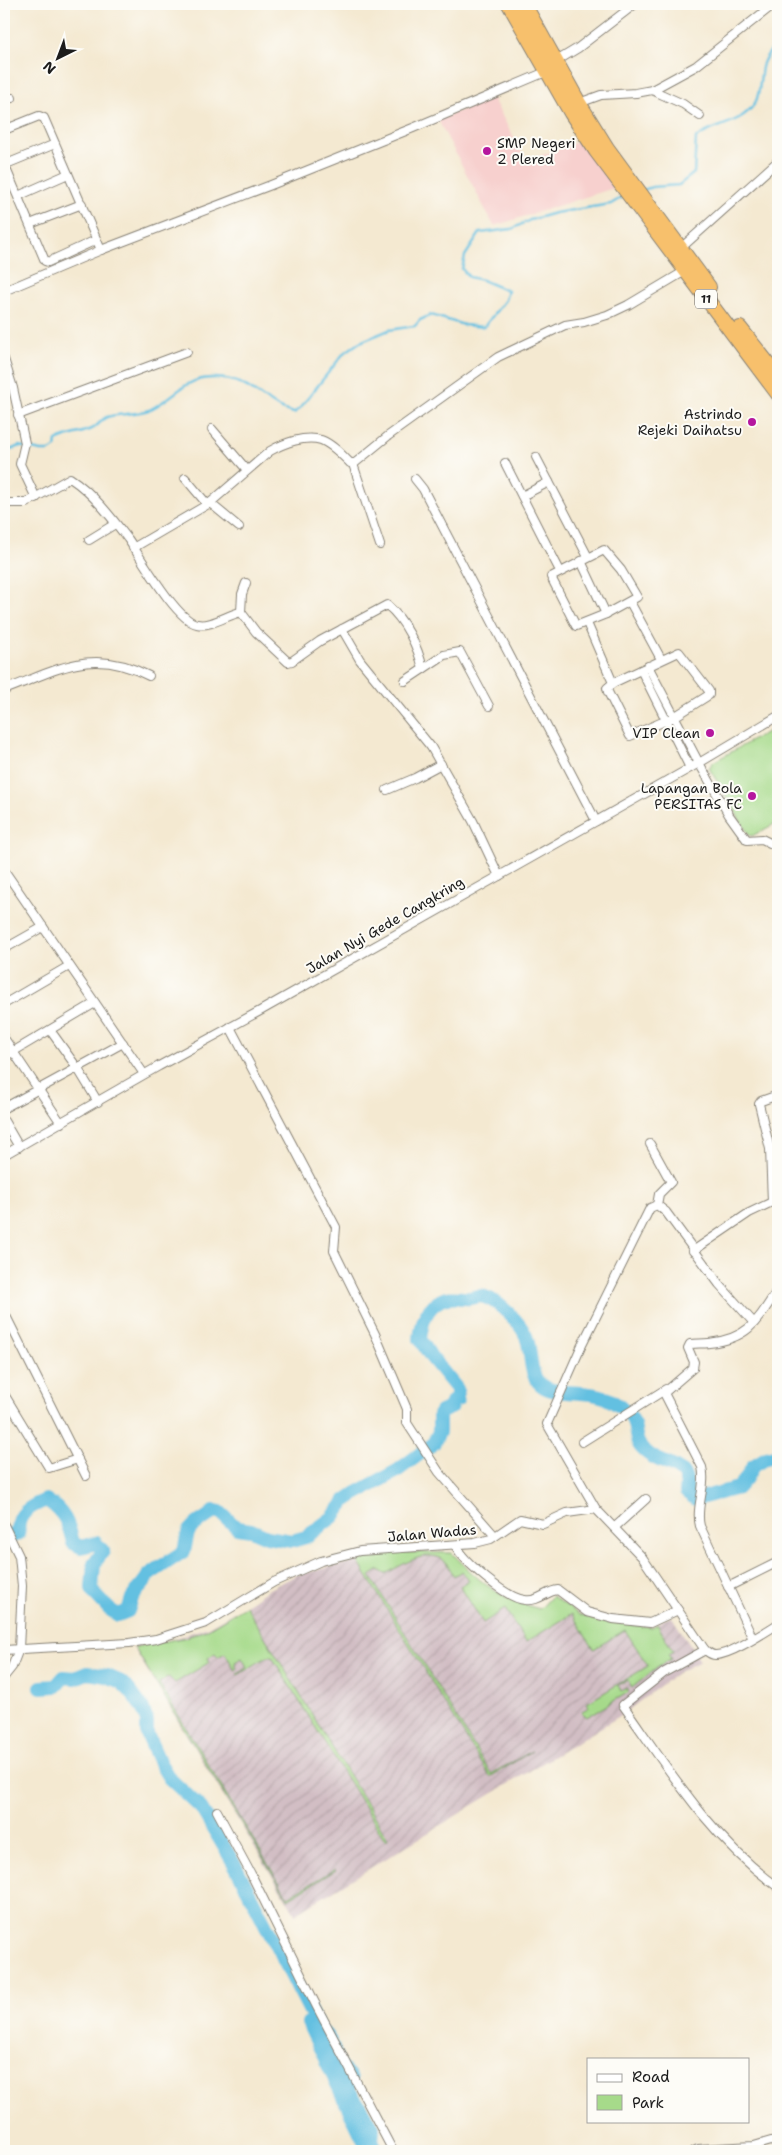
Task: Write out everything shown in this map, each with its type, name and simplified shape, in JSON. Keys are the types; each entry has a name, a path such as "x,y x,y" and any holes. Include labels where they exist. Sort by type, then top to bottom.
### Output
{"highway":[{"name":"11","path":"509,4 551,66 579,103 627,184"},
{"name":"11","path":"524,4 571,113 639,199 681,248 716,298 778,376"},
{"name":"11","path":"639,199 685,271 778,394"}],"street":[{"path":"4,291 102,250 271,185 551,66 578,48 635,4"},
{"path":"579,103 601,95 652,90 696,66 774,4"},
{"path":"652,90 682,104 700,116"},
{"path":"4,130 42,116 102,250"},
{"path":"55,144 4,165 46,262 96,240"},
{"path":"681,248 778,161"},
{"path":"18,196 68,174"},
{"path":"30,224 82,204"},
{"path":"353,464 388,436 498,358 557,328 594,320 614,312 685,271"},
{"path":"18,415 187,352"},
{"path":"4,359 13,388 25,442 20,464 36,498"},
{"path":"212,429 247,470"},
{"path":"134,548 209,504 270,450 289,442 314,439 322,440 329,444 353,464 380,545"},
{"path":"536,457 585,559 606,614"},
{"path":"505,463 560,571"},
{"path":"4,503 19,504 36,498 70,478 93,497 134,548 166,596 192,623 198,625 206,624 240,612"},
{"path":"185,478 209,504 239,527"},
{"path":"416,479 423,489 596,822"},
{"path":"522,496 549,482"},
{"path":"89,540 115,524"},
{"path":"604,550 607,552 636,593 636,598 578,626 574,625 551,579 553,575 585,559 604,550"},
{"path":"240,612 242,594 246,583"},
{"path":"630,602 661,659"},
{"path":"240,612 245,615 256,632 288,662 320,641 388,605 401,618 420,657 423,670"},
{"path":"587,623 614,683"},
{"path":"342,629 360,660 431,747 473,821 499,876"},
{"path":"405,681 444,655 460,652 489,706"},
{"path":"679,652 708,691 708,695 670,719 632,736 628,735 608,692 609,685 661,659 679,652"},
{"path":"4,690 57,669 77,663 103,660 136,669 149,676"},
{"path":"645,668 670,719 677,742 690,768"},
{"name":"Jalan Nyi Gede Cangkring","path":"4,1155 144,1074 596,822 778,716"},
{"path":"670,719 686,738 729,815 747,840 762,839 778,847"},
{"path":"677,742 686,738"},
{"path":"387,790 441,764"},
{"path":"4,870 144,1074"},
{"path":"4,950 43,927"},
{"path":"4,1004 69,966"},
{"path":"4,1057 95,1003"},
{"path":"230,1027 336,1227 334,1251 375,1334 407,1409 407,1423 439,1472 495,1536"},
{"path":"50,1030 78,1069 98,1102"},
{"path":"4,1038 61,1123"},
{"path":"4,1108 123,1044"},
{"path":"693,1250 749,1213 772,1202 770,1149 759,1102 778,1095"},
{"path":"4,1121 19,1147"},
{"path":"650,1144 671,1182 659,1194 657,1205"},
{"path":"657,1205 666,1212 719,1284 754,1323"},
{"path":"657,1205 650,1208 563,1386 547,1426 596,1509 642,1557 705,1650 716,1655 726,1652 778,1624"},
{"path":"582,1442 666,1389 693,1368 694,1362 688,1348 691,1343 697,1344 736,1338 746,1332 778,1289"},
{"path":"4,1312 86,1476"},
{"path":"666,1389 665,1397 702,1467 704,1475 700,1498 700,1526 753,1638"},
{"path":"4,1394 49,1468 78,1459"},
{"path":"615,1527 646,1498"},
{"name":"Jalan Wadas","path":"4,1650 129,1643 156,1639 206,1623 274,1582 321,1560 360,1552 479,1542 495,1536 520,1519 543,1524 567,1513 596,1509"},
{"path":"4,1525 16,1548 21,1566 22,1586 19,1649 12,1667 4,1677"},
{"path":"455,1545 463,1557 483,1576 518,1599 539,1599 556,1590 587,1612 642,1623 655,1622 678,1610"},
{"path":"728,1587 778,1562"},
{"path":"705,1650 665,1672 623,1704 678,1784 718,1834 761,1874 778,1887"},
{"path":"217,1811 393,2151"},
{"path":"694,2151 698,2149 754,2146 778,2139"}],"shaded area":[{"name":"SMP Negeri 2 Plered","path":"492,97 526,161 583,140 614,188 494,226 438,120"},
{"path":"396,1552 452,1553 474,1576 504,1597 540,1609 552,1596 580,1615 612,1623 652,1627 672,1617 700,1661 677,1673 623,1714 295,1914 133,1647 170,1640 208,1627 269,1589 297,1575"}],"green space":[{"name":"Lapangan Bola PERSITAS FC","path":"778,726 778,822 752,836 749,835 709,768 713,762"},
{"path":"396,1552 452,1553 492,1589 525,1605 540,1609 552,1596 580,1615 594,1620 652,1627 657,1624 673,1651 668,1654 671,1659 657,1667 632,1688 628,1680 618,1685 621,1691 627,1688 629,1692 587,1717 581,1712 589,1707 587,1703 648,1666 625,1630 594,1649 572,1614 526,1642 505,1609 483,1623 460,1586 469,1581 462,1571 454,1576 442,1559 435,1556 420,1557 385,1574 379,1570 370,1576 491,1774 532,1751 490,1777 357,1560"},
{"path":"246,1606 388,1839 385,1840 272,1657 267,1657 238,1675 237,1672 240,1673 247,1667 242,1658 235,1662 237,1669 235,1670 225,1653 218,1657 215,1653 208,1658 210,1662 175,1683 169,1677 159,1683 288,1897 336,1870 288,1899 134,1647 187,1637 206,1630"}],"waterway":[{"path":"643,190 652,187 679,185 694,173 696,138 703,133 743,116 755,103 760,87 762,65 778,42"},
{"path":"4,453 19,446 49,451 55,448 56,441 60,439 92,429 107,417 151,409 185,386 202,379 213,378 235,381 276,406 294,413 344,353 360,342 389,330 415,326 420,320 431,315 464,325 484,327 505,300 508,291 482,280 469,277 462,269 465,256 480,233 512,229 530,220 555,213 611,204 624,196"},
{"path":"4,1534 13,1536 19,1533 19,1521 30,1508 46,1500 52,1504 65,1518 73,1543 81,1547 96,1543 103,1551 94,1564 92,1588 94,1593 109,1609 118,1615 128,1611 132,1598 150,1574 184,1551 187,1536 194,1525 214,1511 220,1512 237,1528 251,1530 267,1537 292,1541 306,1537 333,1517 346,1500 397,1471 433,1444 439,1432 439,1415 450,1408 453,1401 457,1400 457,1389 431,1357 420,1339 425,1316 441,1300 448,1298 483,1296 503,1308 519,1325 526,1336 533,1371 539,1383 556,1391 604,1397 620,1407 631,1417 640,1446 655,1458 679,1470 684,1475 686,1492 696,1499 738,1488 753,1466 766,1458 778,1455"},
{"path":"41,1687 56,1686 64,1677 75,1678 87,1673 107,1676 121,1682 131,1692 143,1709 147,1722 147,1734 160,1763 169,1778 201,1808 236,1867 320,2031 328,2037 338,2063 351,2079 351,2083 347,2087 373,2127 372,2141 378,2151"},
{"path":"308,2023 369,2151"}],"place":[{"name":"SMP Negeri 2 Plered","path":"487,151"},
{"name":"Astrindo Rejeki Daihatsu","path":"752,422"},
{"name":"VIP Clean","path":"710,733"},
{"name":"Lapangan Bola PERSITAS FC","path":"752,796"}]}
